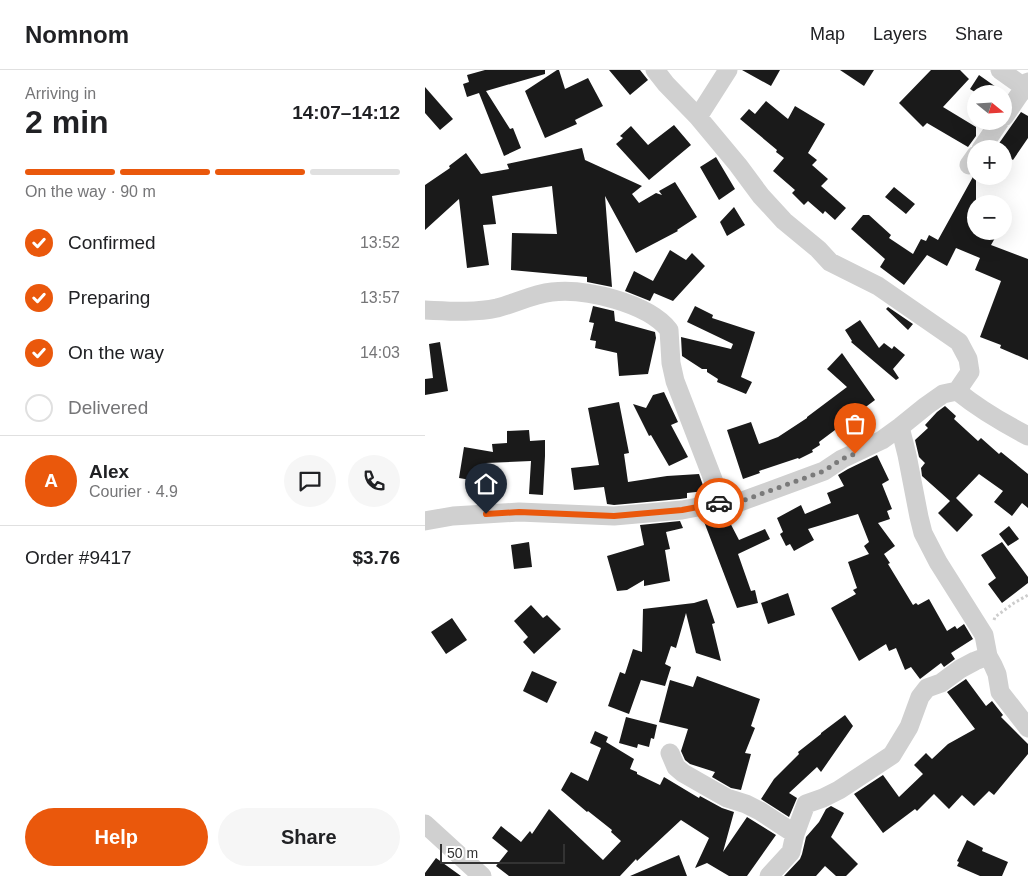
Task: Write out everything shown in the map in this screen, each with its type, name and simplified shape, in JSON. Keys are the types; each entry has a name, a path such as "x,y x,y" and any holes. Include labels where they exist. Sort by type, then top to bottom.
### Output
{"street":[{"path":"425,521 453,516 519,512 614,516 682,510 724,502 737,503 824,471 842,459 882,440 943,394 957,391 970,372 968,359 959,342 878,286 830,262 818,249 784,221 761,196 698,116 666,84 655,70"},
{"path":"698,116 727,70"},
{"path":"1000,70 1027,87 1013,105"},
{"path":"425,310 476,311 498,308 531,296 553,292 573,292 607,297 645,312 669,330 671,363 675,381 719,495 724,502"},
{"path":"957,391 968,401 997,420 1028,436"},
{"path":"900,427 923,534 938,562 984,635 988,656 997,674 1000,692 1028,728"},
{"path":"769,876 791,852 795,834 806,804 839,790 892,754 909,727 920,697 927,688 941,683 960,669 988,656"},
{"path":"670,753 676,767 683,773 727,798 760,811 795,834"},
{"path":"425,824 482,876"}],"path":[{"path":"984,635 995,617 1014,602 1028,595"}],"building":[{"path":"485,70 545,70 545,74 486,91 510,129 513,128 521,148 504,156 479,93 467,97 463,84 469,82 467,75"},
{"path":"559,70 565,89 588,78 603,106 575,120 577,124 545,138 525,91"},
{"path":"609,70 640,70 648,80 630,95"},
{"path":"742,70 780,70 771,86"},
{"path":"840,70 874,70 864,86"},
{"path":"931,70 960,70 969,79 943,107 967,122 967,130 976,130 976,136 973,140 967,140 967,146 927,123 923,127 899,103"},
{"path":"979,75 993,85 973,85"},
{"path":"425,87 453,119 440,130 425,113"},
{"path":"766,101 788,119 795,106 825,124 808,153 817,160 812,165 828,179 821,186 846,208 835,220 825,211 823,214 808,201 804,205 792,193 795,190 773,171 784,158 740,119 749,109 755,114"},
{"path":"1021,112 1028,116 1028,138 1013,160 1012,140 1001,140 1008,130 1013,130 1013,123"},
{"path":"674,125 691,145 649,180 616,144 623,138 620,136 631,126 648,145"},
{"path":"582,148 585,160 642,186 632,194 639,203 656,193 662,195 659,191 675,182 697,217 678,231 636,253 605,196 612,287 587,282 587,277 511,270 512,233 557,234 552,186 492,196 496,224 483,225 489,265 467,268 459,199 425,230 425,185 450,168 449,166 466,153 481,174 509,169 507,164"},
{"path":"716,157 735,189 719,200 700,167"},
{"path":"968,185 976,185 976,195 967,195 967,240 994,240 991,245 1028,259 1028,360 1000,348 1001,345 980,337 1001,281 975,270 980,258 956,248 947,266 927,255 904,285 880,267 885,259 851,229 863,215 869,215 891,235 889,238 913,254 921,239 926,241 929,235 938,240"},
{"path":"894,187 915,204 906,214 885,197"},
{"path":"734,207 745,225 727,236 720,222"},
{"path":"670,250 686,260 692,253 705,266 673,301 654,293 650,301 625,291 634,271 653,281"},
{"path":"593,306 614,311 615,321 655,332 656,338 648,374 619,376 617,353 595,348 596,341 590,340 594,323 589,322"},
{"path":"695,306 713,315 712,318 755,332 741,377 752,382 746,394 717,382 718,379 707,372 707,369 702,369 682,356 681,337 731,349 733,344 687,322"},
{"path":"888,307 913,324 908,330 886,309"},
{"path":"860,320 879,348 884,343 892,349 894,346 905,355 893,369 899,378 896,380 851,342 845,330"},
{"path":"440,342 448,391 425,395 425,379 433,378 429,344"},
{"path":"842,353 875,400 819,442 820,445 812,450 813,452 799,459 759,471 760,473 743,479 727,430 751,422 759,444 778,437 807,418 847,387 827,369"},
{"path":"664,392 678,422 671,425 688,457 669,466 651,435 649,436 633,404 646,408 653,395"},
{"path":"619,402 629,453 624,454 628,482 667,476 699,474 705,491 687,493 687,498 614,505 607,504 604,487 574,490 571,468 599,465 588,408"},
{"path":"945,406 956,416 954,419 978,441 981,438 999,454 1001,452 1028,474 1028,508 1022,503 1012,516 994,502 1003,491 979,474 956,498 973,515 957,532 938,513 950,501 922,476 921,468 925,463 919,457 915,440 928,428 925,425"},
{"path":"529,430 530,441 545,440 543,495 529,494 531,461 486,463 482,482 459,478 464,447 493,452 492,444 507,443 507,431"},
{"path":"877,455 889,480 882,484 892,509 887,511 890,519 878,523 895,546 884,554 890,563 888,564 913,605 916,603 918,605 929,599 947,631 955,626 957,629 964,624 973,639 951,653 955,659 944,667 941,663 920,679 911,667 905,670 896,648 889,651 886,644 859,661 831,608 856,594 853,590 857,588 848,562 869,554 864,546 869,542 858,514 808,529 814,540 794,551 790,544 786,546 780,534 783,532 777,518 801,505 805,514 831,503 827,493 844,486 838,475"},
{"path":"725,513 739,540 765,529 770,539 738,554 751,591 755,590 758,603 737,608 703,519"},
{"path":"680,521 683,528 666,532 670,549 665,550 670,581 644,586 644,580 627,590 617,591 607,556 644,545 640,525"},
{"path":"1009,526 1019,539 1008,546 999,534"},
{"path":"529,542 532,567 514,569 511,545"},
{"path":"1002,542 1028,577 1028,583 1002,603 988,584 996,578 981,555"},
{"path":"788,593 795,615 768,624 761,603"},
{"path":"707,599 715,623 712,624 721,661 696,653 686,613 676,648 671,646 665,664 671,667 665,686 641,680 629,714 608,706 620,672 625,674 633,649 642,652 643,609 694,603"},
{"path":"531,605 543,618 547,615 561,629 534,654 523,642 528,637 514,621"},
{"path":"452,618 467,640 446,654 431,632"},
{"path":"532,671 557,682 547,703 523,691"},
{"path":"697,676 760,699 751,726 755,728 745,753 751,754 741,790 731,788 712,777 715,772 690,764 685,760 681,751 688,729 659,722 670,680 693,687"},
{"path":"966,679 986,706 992,701 1003,715 1001,717 1028,744 1028,754 994,795 989,791 974,806 962,795 949,809 934,794 917,811 915,809 883,833 854,794 883,775 899,797 923,774 914,765 926,753 932,759 948,744 975,729 947,692"},
{"path":"845,715 853,726 821,772 817,767 789,793 797,798 789,817 761,799 774,779 799,754 798,752"},
{"path":"626,717 657,725 654,739 651,738 649,747 638,744 637,748 619,743"},
{"path":"595,731 608,737 606,742 634,759 630,769 637,772 637,774 660,785 664,777 699,798 700,796 734,812 723,852 747,817 776,835 747,876 729,876 707,863 695,868 709,838 681,820 637,861 636,859 620,876 509,876 496,866 508,851 492,838 501,826 521,842 530,831 532,834 549,809 603,860 621,841 611,832 612,830 561,790 571,772 588,781 601,748 590,743"},
{"path":"831,806 844,813 831,837 858,864 846,876 836,876 825,866 816,876 784,876 800,859 806,837 819,822 826,809"},
{"path":"967,840 983,848 982,851 1008,862 1002,876 980,876 957,866 959,862 957,861"},
{"path":"679,855 687,876 630,876"},
{"path":"436,858 461,876 425,876 425,873"}],"way so far":[{"path":"719,503 737,503 824,471 842,459 855,454"}],"route":[{"path":"486,514 519,512 614,516 682,510 719,503"}]}
